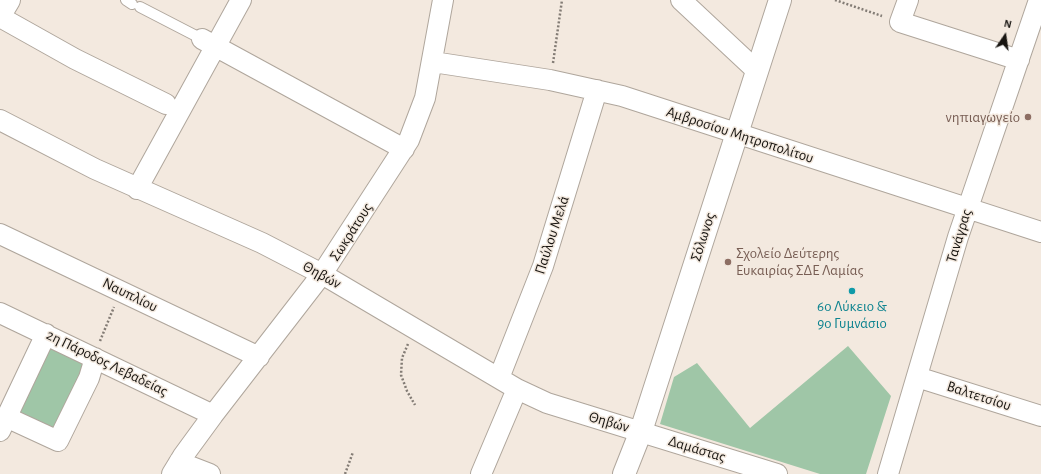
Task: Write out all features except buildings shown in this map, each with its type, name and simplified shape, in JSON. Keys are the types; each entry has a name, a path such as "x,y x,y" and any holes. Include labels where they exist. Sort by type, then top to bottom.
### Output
{"street":[{"path":"9,0 0,16 75,59 166,104"},
{"path":"137,189 209,43 240,0"},
{"name":"Σωκράτους","path":"176,468 213,415 259,358 322,274 404,149 419,119 425,98 443,0"},
{"path":"681,0 757,71"},
{"name":"Σόλωνος","path":"624,474 641,431 780,0"},
{"path":"908,0 900,22 1019,60"},
{"name":"Τανάγρας","path":"888,474 967,209 1040,1"},
{"path":"209,43 404,149"},
{"name":"Αμβροσίου Μητροπολίτου","path":"432,62 550,80 597,90 736,133 1041,232"},
{"name":"Παύλου Μελά","path":"499,378 543,266 597,90"},
{"name":"Θηβών","path":"0,120 95,169 137,189 262,243 322,274 517,389 547,403 641,431"},
{"name":"Ναυπλίου","path":"0,234 121,290 259,358"},
{"name":"2η Πάροδος Λεβαδείας","path":"0,313 213,415"},
{"path":"46,334 4,417 58,441 89,378 95,358"},
{"name":"Βαλτετσίου","path":"916,377 1041,416"},
{"path":"481,474 517,389"},
{"name":"Δαμάστας","path":"641,431 777,474"},
{"path":"176,468 210,474"}],"lane":[{"path":"133,3 209,43"}],"path":[{"path":"550,80 562,0"},
{"path":"836,0 900,22"},
{"path":"95,358 101,338 121,290"},
{"path":"415,405 403,382 401,368 406,349 416,330"},
{"path":"345,474 353,452"}],"green space":[{"path":"848,346 891,396 866,474 820,474 660,424 674,377 697,363 750,428"},
{"path":"49,347 85,363 54,432 17,415"}],"place":[{"name":"νηπιαγωγείο","path":"1028,117"},
{"name":"Σχολείο Δεύτερης Ευκαιρίας ΣΔΕ Λαμίας","path":"728,262"},
{"name":"6ο Λύκειο & 9ο Γυμνάσιο","path":"852,291"}]}
